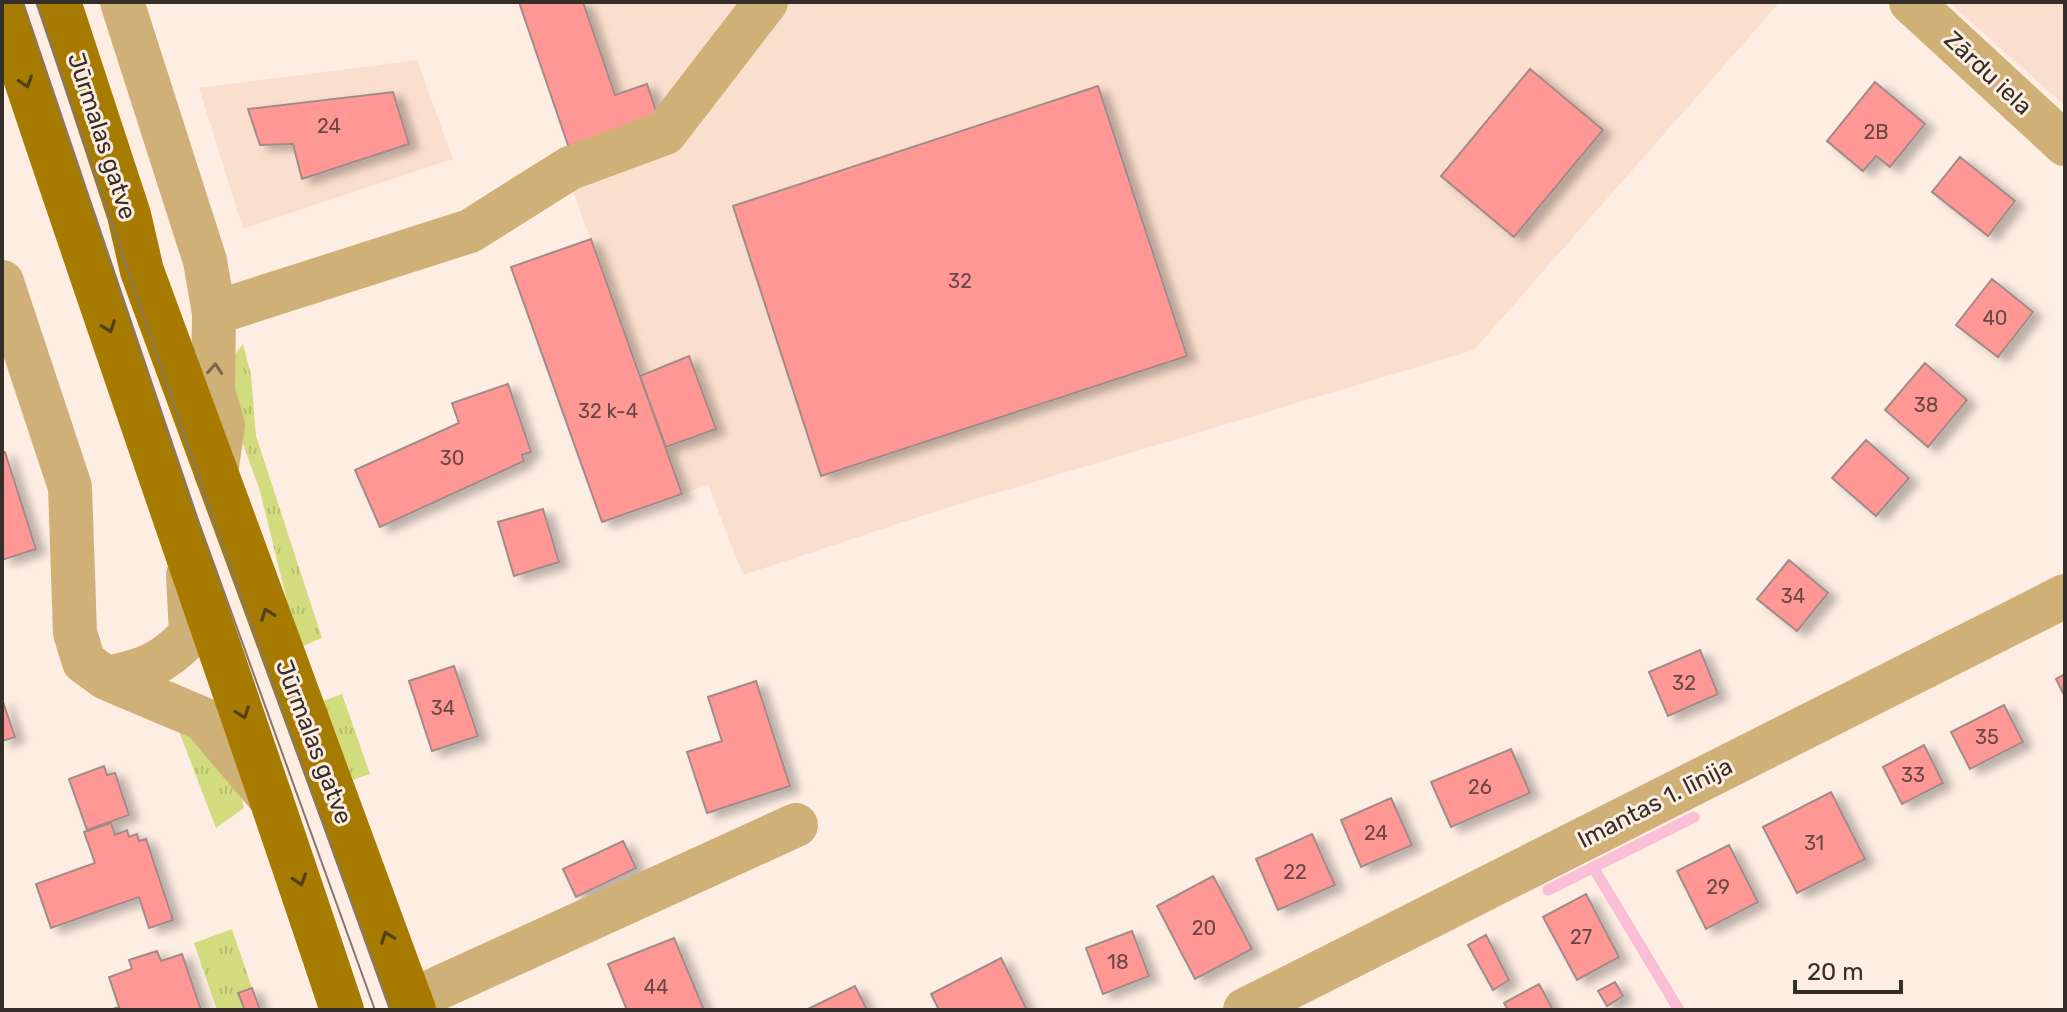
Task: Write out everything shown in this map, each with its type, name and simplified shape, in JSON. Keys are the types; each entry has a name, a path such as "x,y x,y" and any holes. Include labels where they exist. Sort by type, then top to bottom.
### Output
{"main road":[{"name":"Jūrmalas gatve","path":"59,2 129,215 142,271 412,1006"},
{"path":"2,8 83,254 276,806 342,1010"}],"street":[{"name":"Jūrmalas gatve","path":"122,2 205,261 214,313 213,391 223,425 216,473"},
{"path":"214,313 470,231 570,168 665,133 766,2"},
{"name":"Zārdu iela","path":"1911,2 2065,144"},
{"path":"142,271 179,283 190,278 205,261"},
{"path":"2,282 16,377 70,487 75,633 84,662 106,678 203,719 276,806"},
{"path":"106,678 140,671 169,658 191,634 184,539"},
{"name":"Imantas 1. līnija","path":"1245,1010 2065,596"},
{"path":"412,1006 796,825"}],"shaded area":[{"path":"519,2 1780,2 1474,350 943,509 743,575 708,485 682,494 666,447 716,428 689,357 640,376 571,186 569,148"},
{"path":"1949,2 2065,2 2065,106"},
{"path":"417,60 453,159 243,229 199,88"}],"green space":[{"path":"243,344 251,375 256,436 322,638 303,646 288,605 260,491 226,397 233,357"},
{"path":"342,694 370,774 353,780 323,701"},
{"path":"175,721 194,729 241,796 244,808 216,828"},
{"path":"232,929 252,988 238,993 245,1010 217,1010 194,943"}],"building":[{"path":"519,2 583,2 615,95 647,84 658,117 569,148"},
{"path":"1530,69 1603,130 1514,237 1441,176"},
{"path":"1875,82 1925,124 1890,167 1876,156 1863,171 1827,141"},
{"path":"1098,86 1187,356 821,476 733,206"},
{"path":"393,92 409,144 302,179 293,144 260,145 248,109"},
{"path":"1960,157 2015,201 1988,236 1932,192"},
{"path":"591,239 682,494 602,522 511,267"},
{"path":"1992,279 2033,312 1998,357 1956,325"},
{"path":"689,356 716,429 666,447 640,376"},
{"path":"1925,363 1967,400 1928,447 1885,410"},
{"path":"508,384 531,452 522,455 524,461 380,527 355,470 459,423 452,403"},
{"path":"1866,440 1909,478 1876,516 1832,478"},
{"path":"5,452 36,549 2,560 2,453"},
{"path":"543,509 559,562 514,576 498,522"},
{"path":"1789,560 1828,593 1797,631 1757,599"},
{"path":"1700,650 1718,694 1668,716 1649,672"},
{"path":"454,666 478,736 432,751 409,681"},
{"path":"2065,674 2065,697 2056,679"},
{"path":"756,681 790,786 707,813 687,752 722,741 708,697"},
{"path":"2,699 15,737 2,741"},
{"path":"2004,705 2023,742 1970,769 1951,732"},
{"path":"1924,745 1943,783 1902,804 1883,767"},
{"path":"1511,749 1530,793 1451,827 1431,782"},
{"path":"104,766 107,775 115,773 129,815 87,830 69,779"},
{"path":"1831,792 1865,859 1797,893 1763,827"},
{"path":"1391,798 1412,845 1361,867 1341,820"},
{"path":"111,823 115,835 127,830 129,837 137,834 139,841 146,839 173,920 149,928 139,897 51,928 36,884 95,863 84,832"},
{"path":"1312,834 1335,885 1278,910 1256,859"},
{"path":"623,841 636,868 576,897 563,869"},
{"path":"1729,845 1758,902 1706,929 1677,871"},
{"path":"1213,876 1252,949 1195,979 1157,906"},
{"path":"1586,894 1619,957 1577,980 1543,917"},
{"path":"1132,931 1149,976 1103,994 1086,948"},
{"path":"1486,935 1509,980 1493,990 1468,945"},
{"path":"674,938 704,1010 627,1010 608,964"},
{"path":"157,951 161,961 182,954 201,1010 110,1010 119,1007 109,977 132,969 129,960"},
{"path":"1001,958 1027,1010 939,1010 931,994"},
{"path":"1615,982 1623,996 1607,1006 1598,991"},
{"path":"1539,984 1553,1010 1508,1010 1504,1003"},
{"path":"855,986 867,1010 806,1010"},
{"path":"252,988 260,1010 245,1010 238,993"}],"waterway":[{"path":"1548,890 1694,817"},
{"path":"1593,867 1679,1010"}],"tram line":[{"path":"23,2 198,520 375,1010"},
{"path":"36,2 211,513 390,1010"}]}
